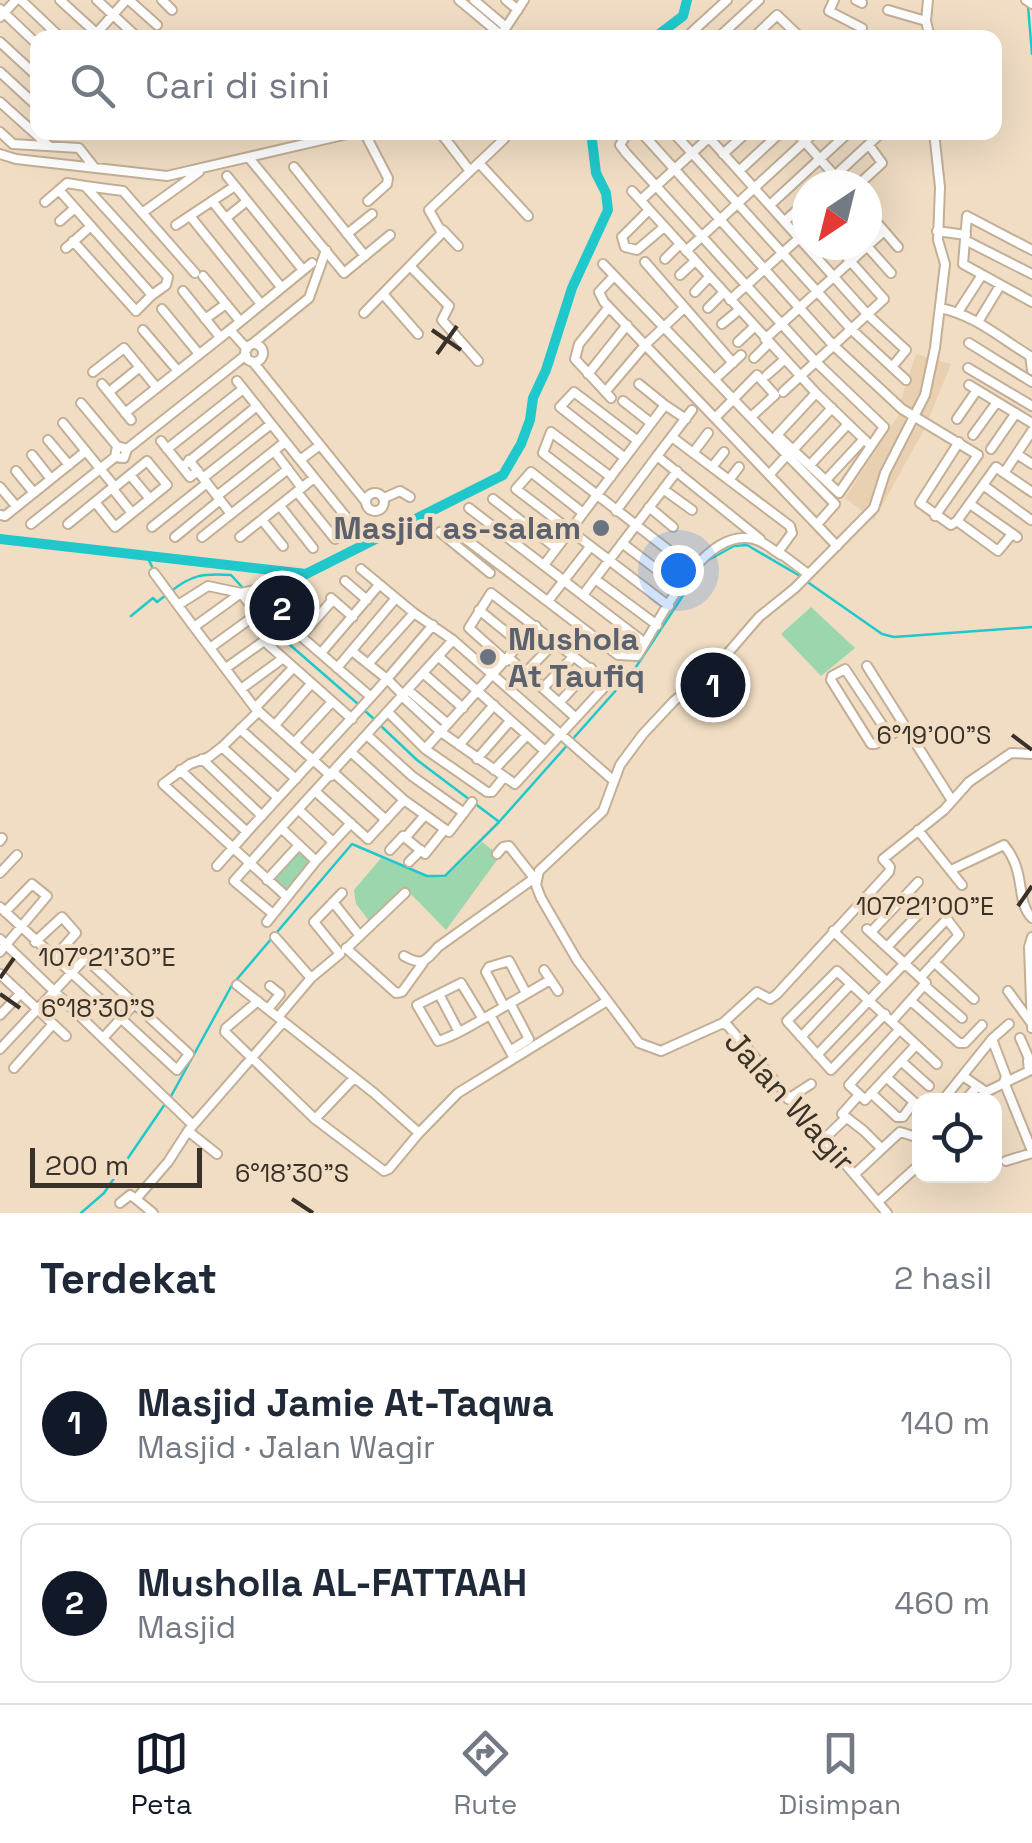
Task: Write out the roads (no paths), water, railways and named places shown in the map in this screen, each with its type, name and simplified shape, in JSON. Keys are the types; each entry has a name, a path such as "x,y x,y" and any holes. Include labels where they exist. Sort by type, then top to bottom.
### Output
{"street":[{"path":"30,38 1,13 19,0 52,30"},
{"path":"60,0 89,30"},
{"path":"97,0 130,30"},
{"path":"100,30 127,0 157,26"},
{"path":"162,0 172,10"},
{"path":"460,0 486,16"},
{"path":"474,0 499,30"},
{"path":"506,0 518,10"},
{"path":"504,30 524,0"},
{"path":"699,30 728,0"},
{"path":"727,30 760,0"},
{"path":"834,0 829,12 862,28"},
{"path":"928,0 928,30"},
{"path":"888,10 926,21"},
{"path":"761,30 777,15 789,30"},
{"path":"0,42 30,69"},
{"path":"0,72 30,100"},
{"path":"0,102 30,129"},
{"path":"0,132 13,144 47,140 79,148 94,167"},
{"path":"0,154 155,176 202,170 305,140"},
{"path":"365,140 388,181 368,200"},
{"path":"446,140 470,171"},
{"path":"458,246 428,210 503,140"},
{"path":"623,140 620,145 701,236 816,362 884,427 826,480"},
{"path":"649,140 798,308 902,409 1032,492"},
{"path":"679,140 852,329 906,380"},
{"path":"642,199 704,140"},
{"path":"713,140 792,226"},
{"path":"723,154 738,140"},
{"path":"739,171 772,140"},
{"path":"770,205 840,140"},
{"path":"842,170 874,140"},
{"path":"342,893 314,924 396,994 402,992 439,946 535,877 603,811 625,754 674,701 715,668 760,615 870,513 930,377 945,264 937,231 940,187 935,140"},
{"path":"665,259 701,236 804,142 829,170"},
{"path":"869,145 882,163 874,170"},
{"path":"248,158 345,273 390,236"},
{"path":"479,163 528,216"},
{"path":"294,167 365,256"},
{"path":"142,213 202,170"},
{"path":"227,176 303,270"},
{"path":"45,202 67,183 122,191 240,321"},
{"path":"85,186 168,277 166,285 133,314 70,245 90,226"},
{"path":"176,225 235,186"},
{"path":"59,190 152,295"},
{"path":"632,191 784,360 868,442"},
{"path":"212,201 282,288"},
{"path":"226,218 247,201"},
{"path":"60,221 75,208"},
{"path":"648,211 622,237 625,247 638,250 664,228"},
{"path":"347,234 372,214"},
{"path":"785,221 792,215"},
{"path":"190,216 260,304"},
{"path":"1032,250 967,216 963,264 1032,302"},
{"path":"364,314 444,230"},
{"path":"884,231 898,247"},
{"path":"937,231 965,238 1032,274"},
{"path":"708,308 747,285 792,244"},
{"path":"31,524 116,457 124,458 127,449 310,298 326,250"},
{"path":"680,275 695,260"},
{"path":"821,260 906,350 892,366"},
{"path":"754,358 782,324 850,260 884,297 783,392"},
{"path":"879,260 891,273"},
{"path":"140,366 106,388 128,416 312,262"},
{"path":"645,262 733,362"},
{"path":"603,264 751,417 839,492 868,442"},
{"path":"410,266 448,304 450,308 442,320 478,361"},
{"path":"614,276 599,292 609,307 836,546"},
{"path":"958,312 970,294 975,276"},
{"path":"695,292 710,277"},
{"path":"978,322 998,289"},
{"path":"183,292 220,337"},
{"path":"383,294 418,334"},
{"path":"206,319 226,304"},
{"path":"609,307 578,347 576,361 608,394 646,344 684,308"},
{"path":"876,307 888,333"},
{"path":"162,308 199,354"},
{"path":"940,308 978,322 1030,356 1032,370"},
{"path":"722,324 739,310"},
{"path":"588,374 627,325"},
{"path":"738,342 754,327"},
{"path":"144,330 178,371"},
{"path":"230,330 259,357"},
{"path":"267,334 259,357 264,375 370,510 384,507 384,498"},
{"path":"969,343 1032,382"},
{"path":"93,372 124,348 157,388"},
{"path":"248,349 259,357"},
{"path":"715,379 741,355"},
{"path":"767,375 784,360"},
{"path":"968,368 1032,406"},
{"path":"716,417 757,375 775,395 751,417"},
{"path":"639,384 686,419"},
{"path":"231,514 203,477 164,445 240,385 356,528"},
{"path":"957,419 973,387 1032,423"},
{"path":"625,458 560,407 574,392 638,441"},
{"path":"816,392 777,434 835,504 819,524"},
{"path":"622,400 651,423"},
{"path":"973,435 996,402"},
{"path":"81,403 117,446 116,457"},
{"path":"544,565 665,405"},
{"path":"186,463 257,406"},
{"path":"769,474 832,408"},
{"path":"616,511 692,410"},
{"path":"992,448 1016,413"},
{"path":"62,423 132,513"},
{"path":"152,527 203,477 271,424"},
{"path":"810,465 848,424"},
{"path":"959,442 920,500 921,505 951,525 984,485 1017,454 1032,431"},
{"path":"610,477 550,432 544,453 693,569"},
{"path":"693,453 708,433"},
{"path":"672,437 792,528 780,554"},
{"path":"48,440 68,465"},
{"path":"175,537 285,442"},
{"path":"300,460 320,445"},
{"path":"117,446 127,449"},
{"path":"274,451 335,538"},
{"path":"0,514 4,516 86,452"},
{"path":"712,468 724,452"},
{"path":"1017,454 1032,464"},
{"path":"32,455 51,479"},
{"path":"936,516 978,455"},
{"path":"657,456 805,577"},
{"path":"68,524 113,487 147,461 167,486 115,527 95,502"},
{"path":"729,480 739,467"},
{"path":"202,537 288,469"},
{"path":"16,471 34,493"},
{"path":"583,595 676,471"},
{"path":"584,513 531,472 516,490 668,606"},
{"path":"130,474 150,499"},
{"path":"240,537 314,478"},
{"path":"984,485 1031,520"},
{"path":"0,486 16,506"},
{"path":"663,489 692,510"},
{"path":"366,502 373,493 384,498 400,491 410,498"},
{"path":"493,499 556,548"},
{"path":"958,521 998,551 1014,536 970,504"},
{"path":"280,506 314,548"},
{"path":"650,506 673,526"},
{"path":"469,508 645,643"},
{"path":"262,520 283,546"},
{"path":"455,531 618,656 634,658 706,553 738,538 760,541 780,554"},
{"path":"440,532 487,577 498,563"},
{"path":"622,543 681,588"},
{"path":"548,601 590,547"},
{"path":"362,569 494,674 614,782"},
{"path":"154,573 257,709 386,820"},
{"path":"595,578 656,625"},
{"path":"345,581 367,600"},
{"path":"321,653 380,585"},
{"path":"178,606 205,586 241,592 261,590 281,619 371,697"},
{"path":"194,627 241,592"},
{"path":"210,648 254,616 255,611 241,592"},
{"path":"405,694 441,732 515,784 545,751 566,740 575,717 608,683 490,593 469,628 575,717"},
{"path":"281,619 304,594"},
{"path":"338,668 396,598"},
{"path":"301,636 330,600 353,616"},
{"path":"270,603 294,605"},
{"path":"478,610 521,644"},
{"path":"368,664 414,613"},
{"path":"216,866 433,625"},
{"path":"425,749 536,626"},
{"path":"351,824 270,918 234,881 453,640"},
{"path":"226,668 264,641 352,719"},
{"path":"525,672 556,642"},
{"path":"352,651 448,724"},
{"path":"438,656 545,751"},
{"path":"543,688 574,656"},
{"path":"611,665 618,656"},
{"path":"241,689 282,659"},
{"path":"867,666 951,798"},
{"path":"287,897 160,786 222,747 293,668"},
{"path":"560,703 591,668"},
{"path":"889,736 846,671 832,676 871,744 889,736 904,726"},
{"path":"422,673 463,708"},
{"path":"274,725 312,684"},
{"path":"294,743 332,702"},
{"path":"459,745 494,705"},
{"path":"388,712 425,749 488,792 504,778"},
{"path":"478,759 510,721"},
{"path":"240,730 296,779"},
{"path":"494,770 527,734"},
{"path":"368,736 412,776 464,813"},
{"path":"222,747 278,798"},
{"path":"352,753 404,800 445,829 452,831 472,802"},
{"path":"770,1008 889,872 890,867 883,859 944,810 951,798 1011,753 1032,754"},
{"path":"202,759 262,816"},
{"path":"180,770 247,832"},
{"path":"316,792 368,839 404,800"},
{"path":"299,810 333,842"},
{"path":"390,850 425,815"},
{"path":"281,828 316,861"},
{"path":"409,862 445,829"},
{"path":"918,830 962,885"},
{"path":"406,837 435,863"},
{"path":"951,870 1004,844 1019,868 1022,908 1032,918"},
{"path":"267,880 299,845"},
{"path":"497,854 509,846 535,877"},
{"path":"0,872 17,855"},
{"path":"723,1023 759,992 770,998 777,994 898,870"},
{"name":"Jalan Wagir","path":"535,877 556,927 639,1043 654,1051 707,1033 723,1023 732,1029 887,1213"},
{"path":"918,882 869,930 962,1018"},
{"path":"85,958 189,1054 178,1069 120,1020 53,959 35,942 21,928 2,909 32,884 47,894 21,928 2,945 104,1037 218,1154"},
{"path":"136,1199 312,978 404,893"},
{"path":"333,902 360,936"},
{"path":"887,947 927,905"},
{"path":"35,942 62,917 71,924 76,933 53,959"},
{"path":"817,1055 868,999 947,919 959,935 934,962 911,1001 889,1017 831,1070 817,1055 801,1037 787,1020 834,971 838,972 851,984 868,999 889,1017 937,1064"},
{"path":"835,933 886,981"},
{"path":"275,937 312,978"},
{"path":"1031,944 1032,1026"},
{"path":"0,1049 93,950"},
{"path":"404,956 423,963"},
{"path":"512,1054 529,1039 486,970 508,960 526,993"},
{"path":"934,962 974,999"},
{"path":"544,970 558,991"},
{"path":"2,979 66,1036"},
{"path":"512,1054 486,1017 461,982 417,1004 438,1042 459,1032 486,1017 507,1005 526,993 550,980"},
{"path":"801,1037 851,984"},
{"path":"236,985 419,1133"},
{"path":"268,1009 280,994 270,986"},
{"path":"1008,991 1032,1026"},
{"path":"0,1015 20,993"},
{"path":"439,994 459,1032"},
{"path":"258,1001 225,1031 316,1118 384,1171 458,1092 512,1054 607,1001"},
{"path":"911,1001 959,1044 965,1043 982,1024"},
{"path":"104,1037 135,1003"},
{"path":"14,1068 54,1024"},
{"path":"949,1093 1009,1024"},
{"path":"900,1029 849,1085 858,1096 864,1100 916,1044"},
{"path":"963,1076 986,1092 1029,1071 1030,1060 1020,1038"},
{"path":"992,1039 1006,1076 1004,1082 1032,1152 1006,1161"},
{"path":"901,1061 929,1086"},
{"path":"316,1118 354,1078"},
{"path":"871,1093 895,1116 903,1117 914,1102 886,1078"},
{"path":"788,1099 811,1084"},
{"path":"971,1093 977,1087"},
{"path":"858,1096 842,1114 882,1149"},
{"path":"824,1139 846,1118"},
{"path":"856,1172 900,1132 912,1136"},
{"path":"878,1201 912,1171"},
{"path":"120,1203 130,1195 153,1213"}],"waterway":[{"path":"665,30 683,16 687,0"},
{"path":"1028,6 1032,54"},
{"path":"0,539 306,574 503,475 521,444 572,288 608,210 606,193 596,173 592,140"},
{"path":"170,1098 232,985 352,844 427,876 445,876 499,822 634,670 705,562 734,546 747,545 800,576"},
{"path":"147,556 154,571"},
{"path":"170,592 198,576 213,574 231,575 242,587"},
{"path":"806,581 882,634 894,637 1032,627"},
{"path":"131,616 153,598 157,602 166,595"},
{"path":"248,595 267,625 358,704"},
{"path":"365,711 374,719"},
{"path":"382,727 417,760 498,821"},
{"path":"81,1213 104,1193 165,1104"}],"place":[{"name":"Masjid as-salam","path":"601,528"},
{"name":"Musholla AL-FATTAAH","path":"282,608"},
{"name":"Mushola At Taufiq","path":"488,657"},
{"name":"Masjid Jamie At-Taqwa","path":"713,685"}]}
